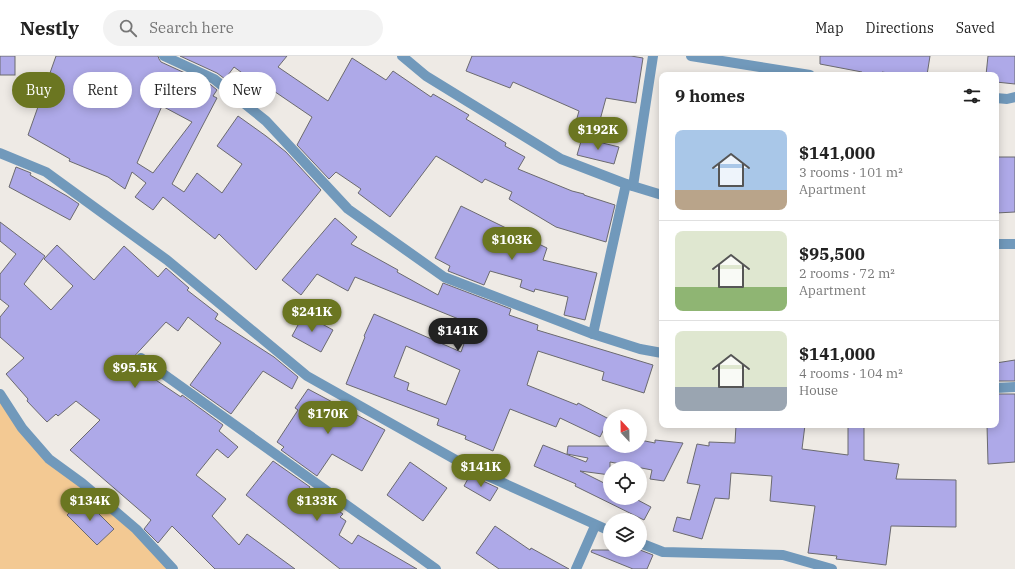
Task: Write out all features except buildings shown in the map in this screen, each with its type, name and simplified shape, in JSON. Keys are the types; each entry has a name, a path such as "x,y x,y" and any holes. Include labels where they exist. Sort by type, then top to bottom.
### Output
{"street":[{"path":"164,56 214,79 266,121 348,209 444,277 593,334 659,352"},
{"path":"402,56 426,76 561,159 630,185 659,194"},
{"path":"593,334 630,185 654,56"},
{"path":"691,56 791,72"},
{"path":"999,98 1007,99 1015,97"},
{"path":"0,153 46,172 161,255 307,376 472,469 603,529"},
{"path":"999,244 1015,244"},
{"path":"141,358 436,569"},
{"path":"999,388 1015,387"},
{"path":"0,394 22,428 49,459 82,483 136,529 173,569"},
{"path":"576,569 595,526"},
{"path":"647,546 663,552 783,555 832,569"}],"shaded area":[{"path":"0,394 22,428 173,569 0,569"}]}
